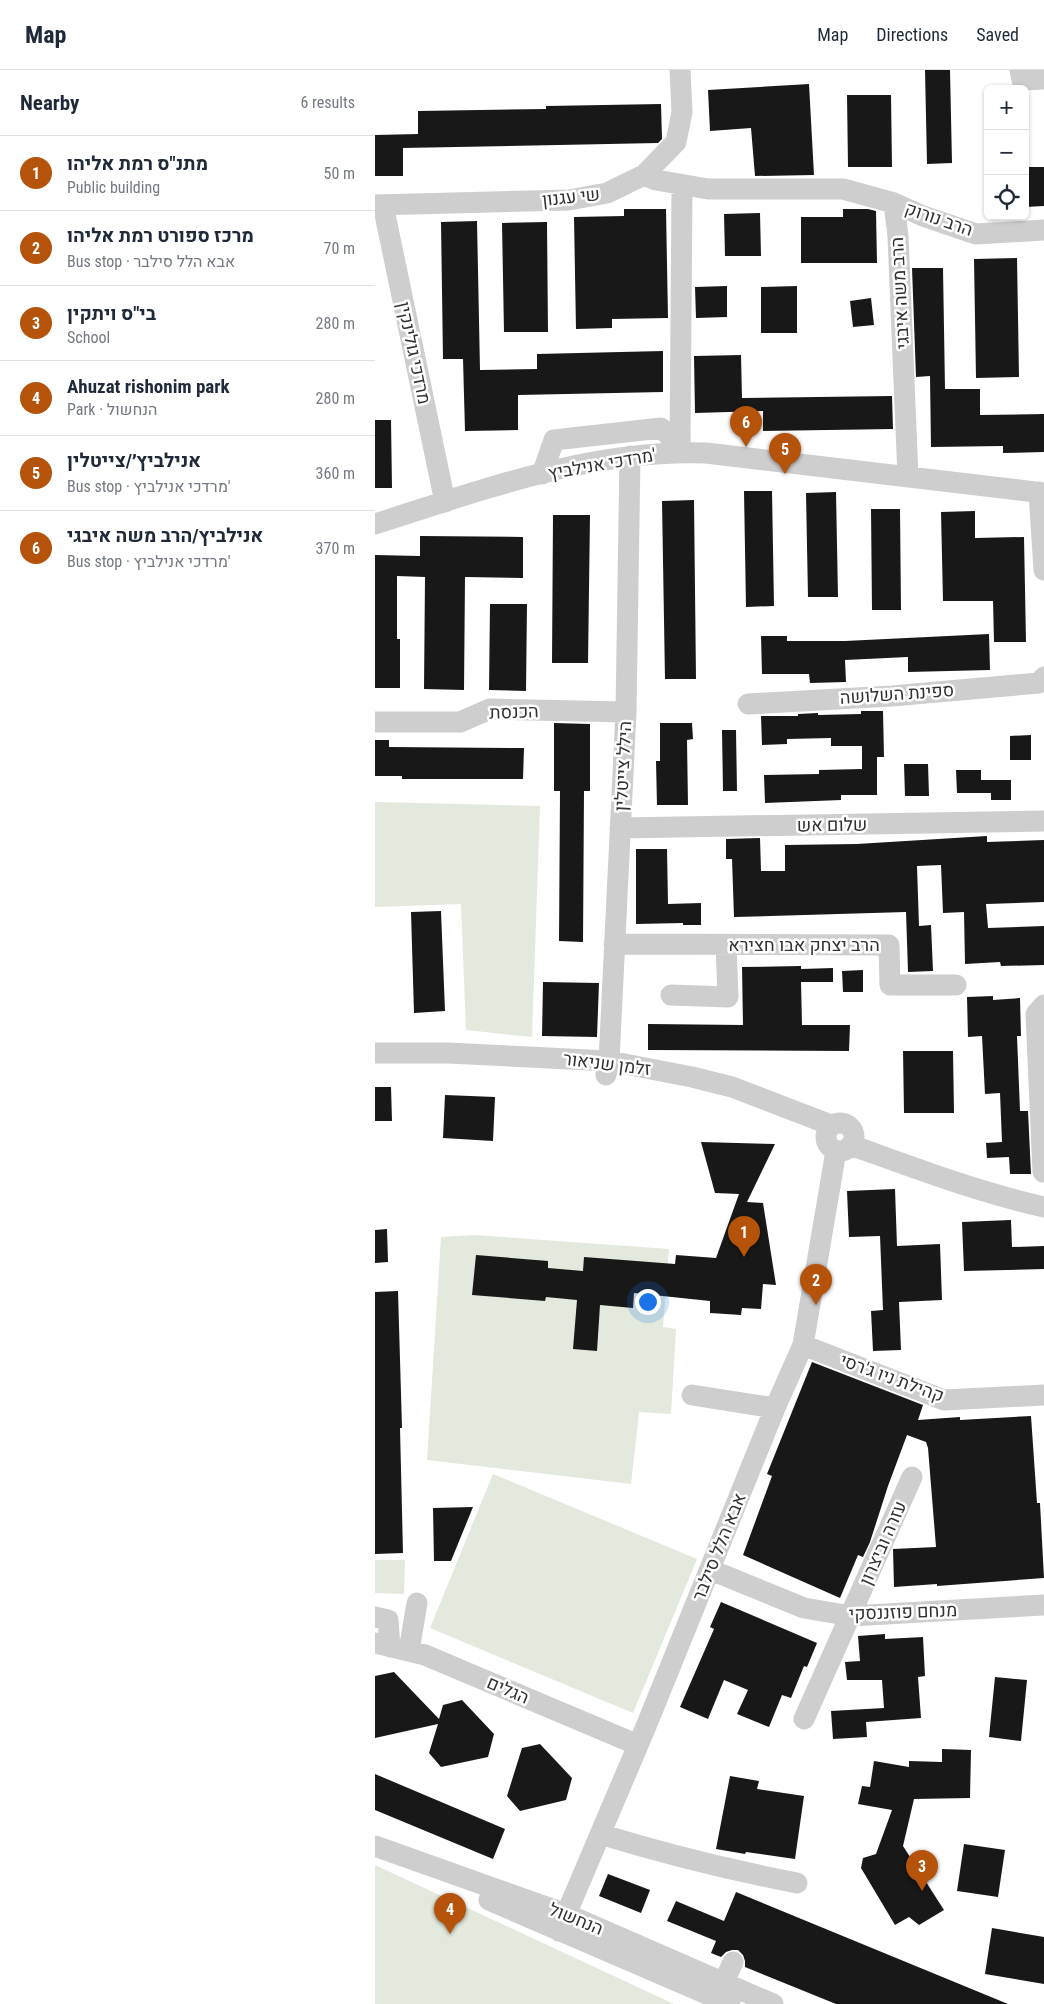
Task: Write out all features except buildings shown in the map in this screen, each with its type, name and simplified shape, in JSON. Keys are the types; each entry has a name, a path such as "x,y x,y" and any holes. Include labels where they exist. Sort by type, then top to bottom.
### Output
{"street":[{"name":"שי עגנון","path":"379,205 569,200 607,193 644,175 676,142 682,112 680,70"},
{"path":"1020,70 1022,80 1044,78"},
{"path":"644,175 682,186 708,189 843,189 893,203"},
{"path":"682,186 683,450"},
{"name":"הרב נורוק","path":"893,203 975,234 1044,230"},
{"name":"הרב משה איבגי","path":"893,203 898,236 908,477"},
{"name":"מרדכי גולינקין","path":"379,205 445,502"},
{"path":"543,474 554,440 661,428 683,450"},
{"name":"מרדכי אנילביץ'","path":"375,524 568,467 630,456 683,450 1042,492"},
{"name":"הילל צייטלין","path":"608,1068 625,712 630,456"},
{"path":"1042,492 1044,570"},
{"name":"ספינת השלושה","path":"748,704 892,696 1039,683 1044,677"},
{"name":"הכנסת","path":"375,722 460,722 490,709 625,712"},
{"name":"שלום אש","path":"620,828 1044,821"},
{"name":"הרב יצחק אבו חצירא","path":"614,944 889,945 889,985 956,985"},
{"path":"671,995 728,997 727,944"},
{"path":"1043,1172 1036,1014 1044,1005"},
{"name":"זלמן שניאור","path":"375,1052 457,1054 608,1068 728,1098 941,1178 1044,1207"},
{"name":"זלמן שניאור","path":"375,1066 583,1072 608,1068"},
{"name":"זלמן שניאור","path":"839,1139 863,1140 943,1169 1014,1191 1044,1196"},
{"name":"אבא הלל סילבר","path":"562,1922 638,1745 711,1570 775,1408 803,1345 839,1139"},
{"name":"קהילת ניו ג'רסי","path":"803,1345 944,1400 1044,1395"},
{"path":"692,1394 775,1408"},
{"name":"עזרה וביצרון","path":"804,1719 912,1476"},
{"name":"מנחם פוזננסקי","path":"711,1570 804,1608 851,1616 1044,1605"},
{"path":"391,1647 417,1603"},
{"path":"375,1617 388,1620 391,1647"},
{"name":"הגלים","path":"391,1647 425,1655 638,1745"},
{"path":"600,1834 657,1852 733,1871 797,1883"},
{"name":"הנחשול","path":"375,1847 562,1922 721,1997 773,2004"},
{"path":"721,1997 733,1962"}],"shaded area":[{"path":"375,802 540,806 532,1037 466,1030 461,904 375,907"},
{"path":"474,1235 669,1249 663,1327 676,1329 671,1414 639,1412 631,1484 427,1460 441,1237"},
{"path":"493,1474 697,1559 633,1713 430,1628"},
{"path":"375,1560 405,1560 404,1594 375,1593"},
{"path":"375,1865 674,2004 375,2004"}],"place":[{"name":"אנילביץ/הרב משה איבגי","path":"746,447"},
{"name":"אנילביץ׳/צייטלין","path":"785,474"},
{"name":"מתנ\"ס רמת אליהו","path":"744,1257"},
{"name":"מרכז ספורט רמת אליהו","path":"816,1305"},
{"name":"בי''ס ויתקין","path":"922,1891"},
{"name":"Ahuzat rishonim park","path":"450,1934"}]}
